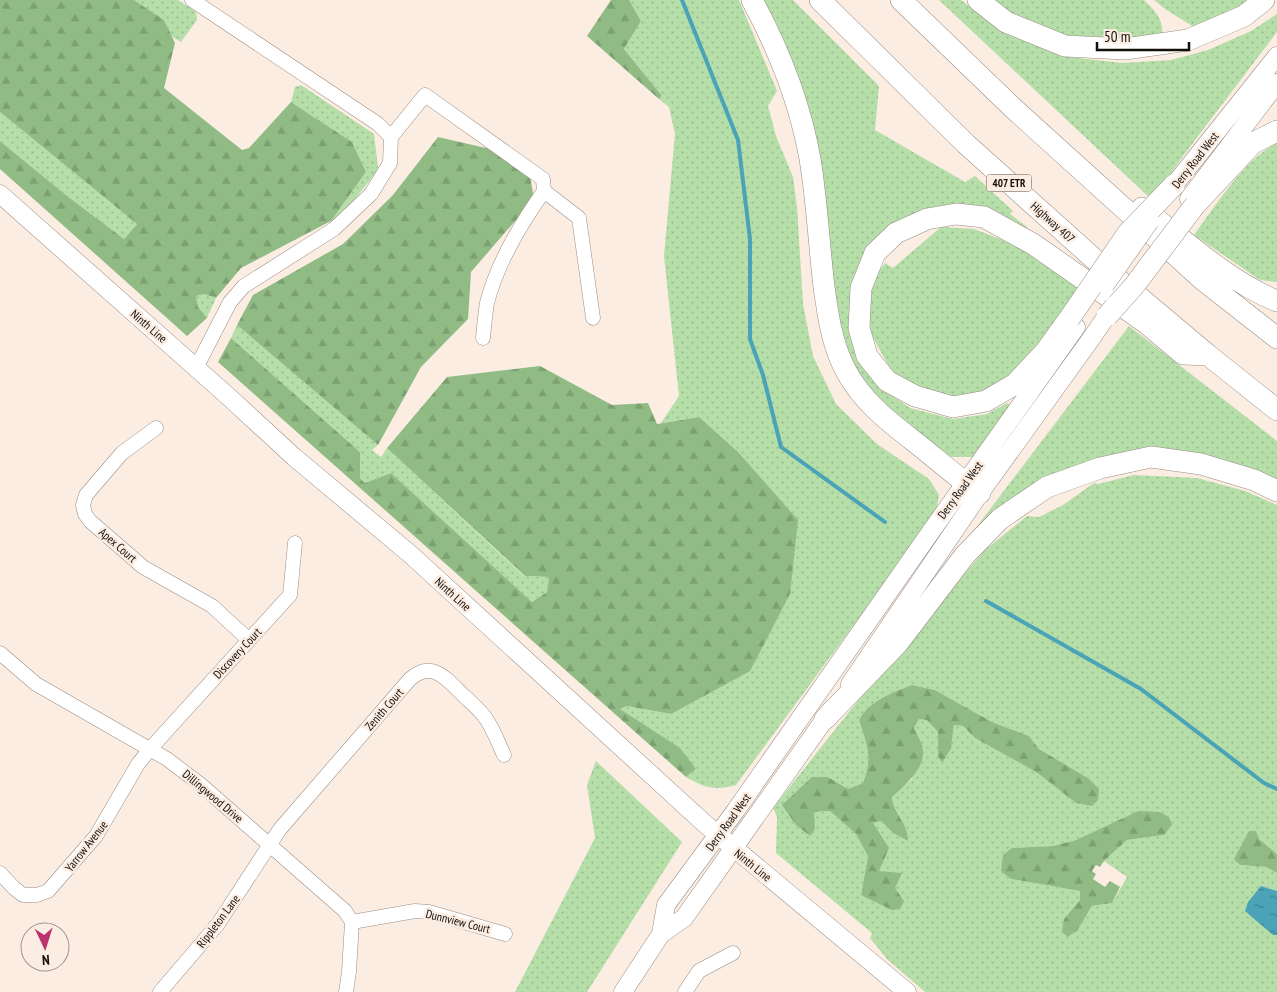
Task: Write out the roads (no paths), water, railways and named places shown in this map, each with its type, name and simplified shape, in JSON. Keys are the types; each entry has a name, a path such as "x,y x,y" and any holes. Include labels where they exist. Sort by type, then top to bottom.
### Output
{"highway":[{"path":"752,0 786,71 802,120 810,160 828,311 836,347 846,372 860,392 881,415 972,488"},
{"name":"Highway 407","path":"820,0 966,144 1102,266 1277,410"},
{"path":"900,0 1012,108 1203,280 1277,338"},
{"path":"978,0 1006,22 1066,46 1125,50 1188,40 1244,16 1264,0"},
{"path":"1012,108 1235,279 1262,295 1277,300"},
{"path":"1208,355 1183,354 1146,323 1033,244 984,217 956,214 927,218 896,233 875,253 860,288 860,328 867,356 887,381 915,396 953,408 986,402 1015,384 1073,323 1128,233 1186,196 1253,144 1277,131"},
{"path":"1107,316 1134,286 1186,196"},
{"path":"825,720 898,643 965,556 994,525 1047,487 1100,468 1151,457 1201,464 1254,480 1277,492"}],"main road":[{"name":"Derry Road West","path":"1186,196 1277,56"},
{"name":"Derry Road West","path":"1186,196 1277,83"},
{"name":"Ninth Line","path":"0,194 294,457 410,554 718,836 907,992"},
{"name":"Derry Road West","path":"661,934 666,905 972,488 1094,336 1107,316"},
{"name":"Derry Road West","path":"623,992 661,934 684,918 825,720 972,488 1073,323"}],"street":[{"path":"192,0 378,124 391,137"},
{"path":"196,368 230,302 244,286 334,229 371,194 390,163 391,137 425,95 543,179 544,191 529,212 501,263 487,303 483,338"},
{"path":"544,191 579,218 593,318"},
{"name":"Apex Court","path":"156,428 122,453 86,495 83,505 85,514 90,521 143,567 212,606 249,640"},
{"name":"Discovery Court","path":"150,749 290,595 295,543"},
{"name":"Dillingwood Drive","path":"0,653 36,684 167,759 200,784 345,910 352,922"},
{"name":"Zenith Court","path":"270,845 287,822 410,678 418,672 427,670 437,672 446,678 485,717 504,755"},
{"name":"Yarrow Avenue","path":"0,873 14,888 24,895 37,895 48,891 96,836 138,764 150,749"},
{"name":"Rippleton Lane","path":"160,992 218,924 270,845"},
{"name":"Dunnview Court","path":"352,922 415,911 429,912 505,934"},
{"path":"346,992 352,922"},
{"path":"685,992 699,971 733,952"}],"water":[{"path":"1261,886 1277,891 1277,935 1273,935 1245,911 1248,902"}],"waterway":[{"path":"682,0 738,140 750,239 750,339 763,375 781,447 885,522"},
{"path":"986,601 1141,689 1264,783 1277,789"}]}
